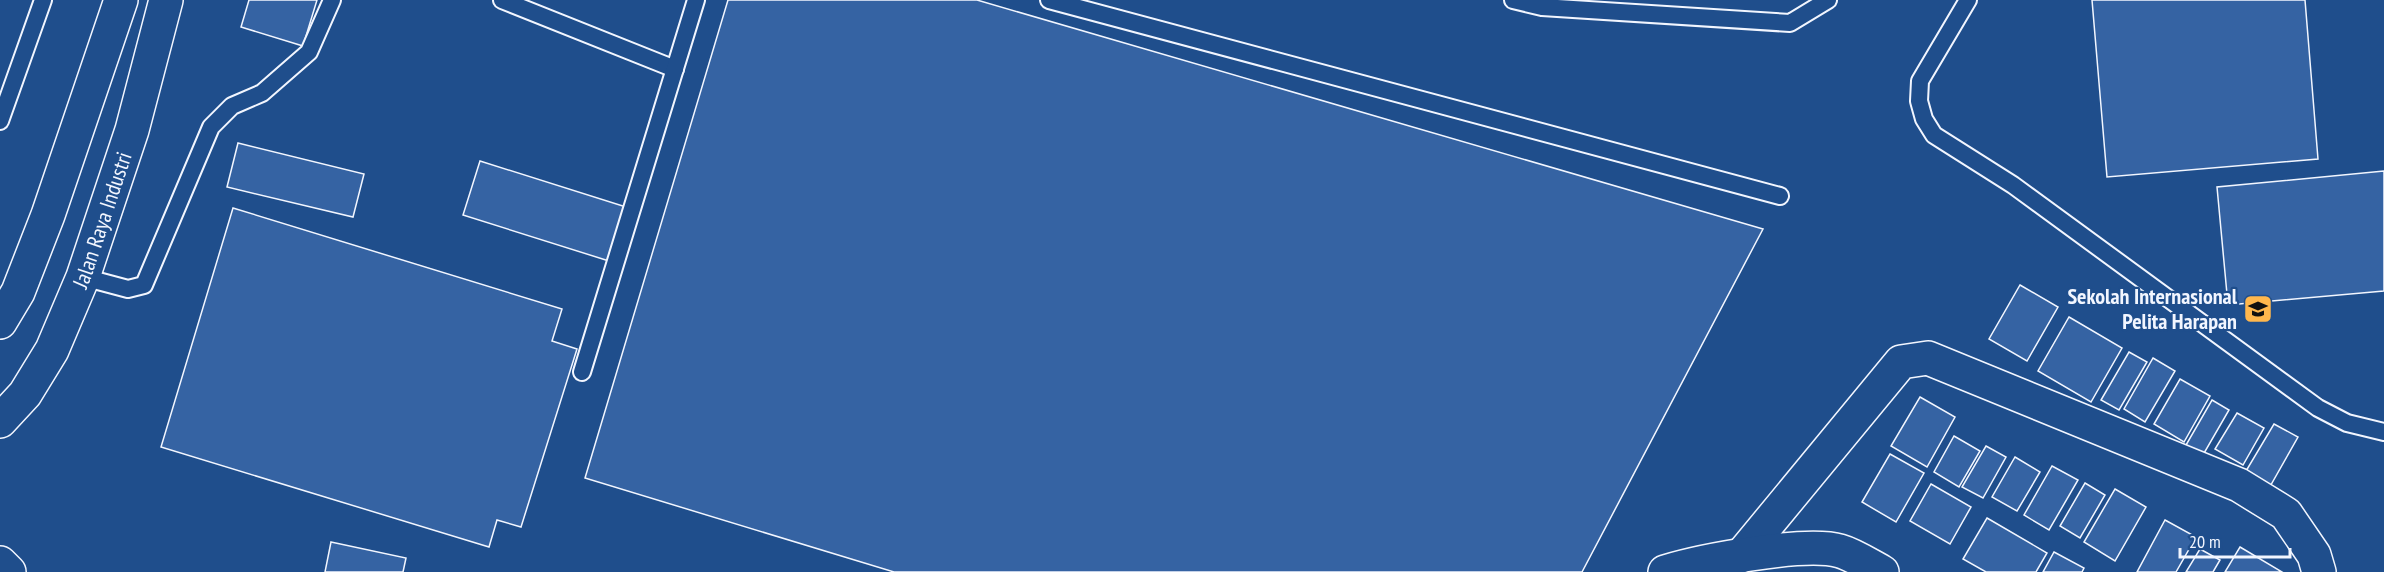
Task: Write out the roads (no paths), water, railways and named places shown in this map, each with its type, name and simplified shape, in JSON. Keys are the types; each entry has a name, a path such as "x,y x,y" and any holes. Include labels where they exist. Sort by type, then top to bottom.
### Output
{"street":[{"path":"0,322 18,292 48,215 121,0"},
{"name":"Jalan Raya Industri","path":"0,421 25,394 52,350 83,277 132,130 166,0"},
{"path":"1741,556 1901,362 1928,358 2240,485 2286,514 2314,555 2319,572"},
{"path":"1665,572 1694,563 1773,551 1840,551 1882,572"},
{"path":"0,563 9,572"}],"lane":[{"path":"0,121 43,0"},
{"path":"83,277 128,289 144,285 211,127 232,106 262,93 309,52 332,0"},
{"path":"502,0 675,69"},
{"path":"582,372 696,0"},
{"path":"1049,0 1780,196"},
{"path":"1512,0 1542,6 1790,23 1828,0"},
{"path":"1968,0 1920,81 1919,101 1924,119 1934,135 2013,184 2318,408 2348,423 2384,432"}],"place":[{"name":"Sekolah Internasional Pelita Harapan","path":"2258,309"}]}
